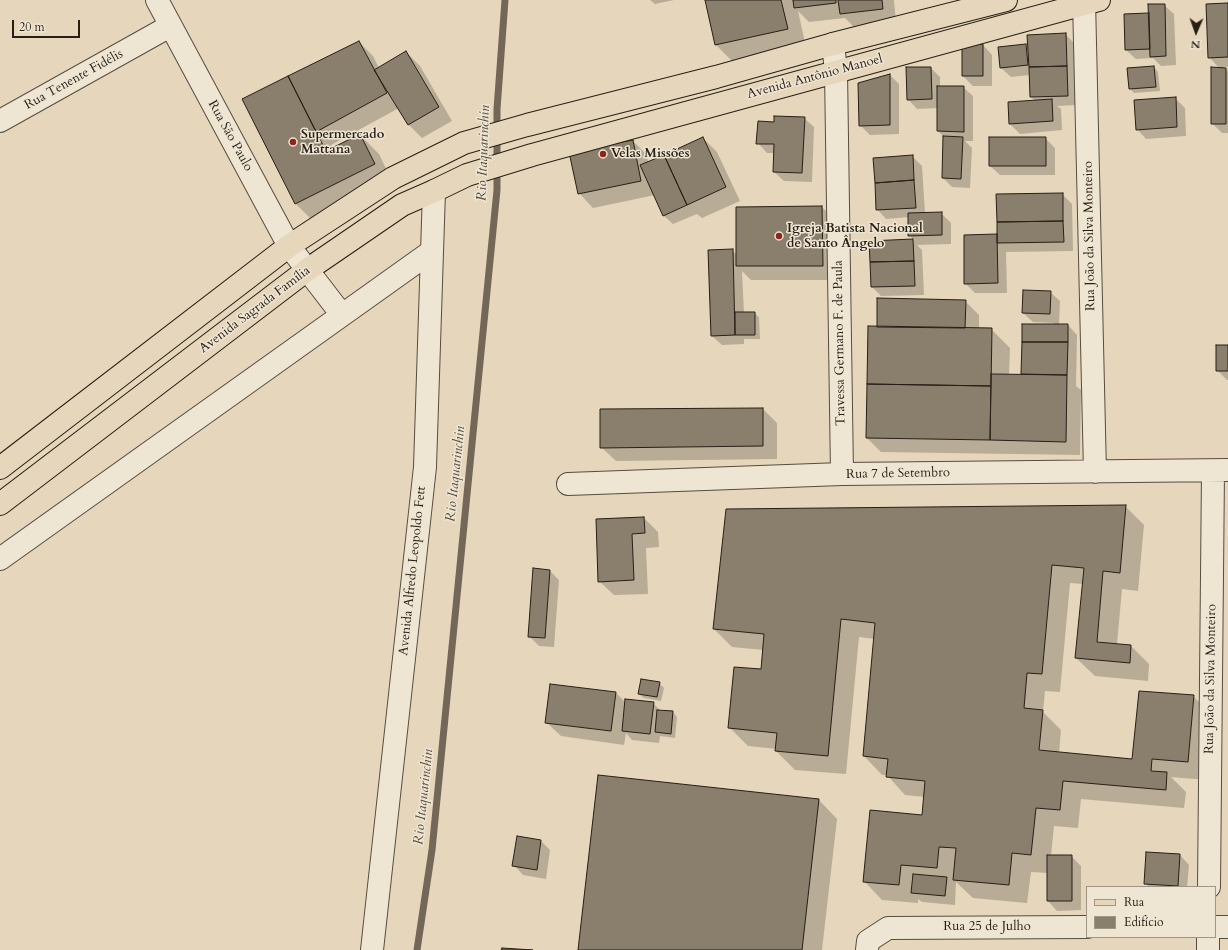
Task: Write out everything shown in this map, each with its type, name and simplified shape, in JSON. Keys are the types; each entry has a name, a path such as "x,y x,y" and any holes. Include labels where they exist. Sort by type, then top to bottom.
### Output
{"main road":[{"name":"Avenida Antônio Manoel","path":"289,246 393,178 464,143 527,125 716,77 833,44 1006,0"},
{"name":"Avenida Antônio Manoel","path":"532,155 1089,1"},
{"name":"Avenida Sagrada Família","path":"0,504 307,270 402,205 468,175 532,155"},
{"path":"0,468 289,246"}],"street":[{"name":"Rua São Paulo","path":"157,0 289,246 342,315"},
{"name":"Rua João da Silva Monteiro","path":"1089,1 1095,472"},
{"name":"Rua Tenente Fidélis","path":"0,122 170,26"},
{"name":"Travessa Germano F. de Paula","path":"833,44 836,71 842,474"},
{"name":"Avenida Alfredo Leopoldo Fett","path":"372,950 425,467 434,191"},
{"path":"0,559 432,250"},
{"name":"Rua João da Silva Monteiro","path":"1209,886 1220,471"},
{"name":"Rua 7 de Setembro","path":"568,484 842,474 1220,471"},
{"name":"Rua 25 de Julho","path":"867,950 868,941 888,928 1086,927"},
{"path":"1216,927 1228,927"},
{"path":"1208,938 1208,950"}],"building":[{"path":"705,0 781,0 788,29 715,45"},
{"path":"793,0 836,0 836,3 794,8"},
{"path":"838,0 882,0 883,9 840,14"},
{"path":"1228,3 1228,57 1208,58 1206,4"},
{"path":"1148,4 1165,4 1166,56 1150,57"},
{"path":"1149,13 1150,49 1125,50 1124,14"},
{"path":"1066,33 1067,66 1029,67 1027,35"},
{"path":"359,41 387,93 316,132 288,76"},
{"path":"962,44 983,44 983,76 962,76"},
{"path":"1026,44 1028,65 1000,68 998,47"},
{"path":"406,51 439,107 408,125 374,70"},
{"path":"1067,66 1068,96 1030,97 1029,67"},
{"path":"1154,66 1156,87 1129,89 1127,68"},
{"path":"906,67 931,67 932,99 907,100"},
{"path":"1211,67 1226,68 1226,124 1211,124"},
{"path":"890,74 890,125 859,126 858,83"},
{"name":"Supermercado Mattana","path":"288,76 326,151 360,134 375,164 295,204 242,99"},
{"path":"937,86 964,86 964,132 937,131"},
{"path":"1176,97 1177,127 1136,130 1134,100"},
{"path":"1052,99 1053,121 1009,124 1008,102"},
{"path":"774,116 805,117 802,173 773,172 774,144 756,144 758,121 774,122"},
{"path":"943,136 963,137 961,179 942,178"},
{"path":"703,137 726,187 687,205 664,155"},
{"path":"989,137 1046,137 1046,166 989,166"},
{"path":"633,140 641,181 578,194 569,152"},
{"path":"664,155 687,205 663,216 640,165"},
{"path":"913,155 914,180 875,183 873,158"},
{"path":"914,180 916,208 876,210 875,183"},
{"path":"1063,193 1063,221 997,222 996,194"},
{"name":"Igreja Batista Nacional de Santo Ângelo","path":"822,206 823,266 736,266 736,207"},
{"path":"942,212 942,235 908,236 908,213"},
{"path":"1063,221 1064,242 997,243 997,222"},
{"path":"997,234 998,283 964,284 964,235"},
{"path":"913,239 914,261 870,262 869,241"},
{"path":"733,249 735,335 711,336 708,250"},
{"path":"914,261 915,286 871,287 870,262"},
{"path":"1023,290 1051,291 1050,314 1022,313"},
{"path":"877,298 966,300 965,328 877,327"},
{"path":"735,312 755,312 755,335 735,335"},
{"path":"1022,324 1068,324 1068,342 1022,342"},
{"path":"868,326 992,328 991,386 867,384"},
{"path":"1022,342 1068,342 1067,375 1021,374"},
{"path":"1216,345 1228,345 1228,371 1216,371"},
{"path":"991,374 1067,375 1066,442 990,440"},
{"path":"867,384 991,386 990,440 866,438"},
{"path":"763,408 763,446 600,448 600,409"},
{"path":"1126,505 1120,573 1103,571 1097,642 1131,645 1130,663 1075,658 1084,568 1052,565 1042,674 1027,673 1024,708 1043,710 1039,750 1132,759 1139,691 1194,695 1188,762 1152,759 1151,771 1167,772 1166,790 1063,781 1060,810 1036,808 1031,855 1012,853 1009,885 953,880 956,848 939,847 937,868 901,865 899,885 863,882 870,810 922,815 925,781 886,777 888,759 863,756 875,623 841,619 828,756 775,751 777,733 728,728 734,667 761,669 764,634 713,629 726,509"},
{"path":"644,517 645,533 632,534 634,580 598,582 596,519"},
{"path":"533,568 550,570 545,638 528,637"},
{"path":"641,679 660,682 657,697 638,694"},
{"path":"550,684 616,692 611,731 545,723"},
{"path":"625,699 654,702 650,734 622,731"},
{"path":"657,710 673,711 671,734 655,732"},
{"path":"598,775 819,799 802,950 578,950"},
{"path":"517,836 541,840 537,870 512,866"},
{"path":"1146,852 1180,854 1178,886 1144,884"},
{"path":"1047,855 1072,855 1072,901 1047,901"},
{"path":"913,874 947,877 945,896 911,893"},
{"path":"502,948 533,950 501,950"}],"waterway":[{"name":"Rio Itaquarinchin","path":"417,950 432,850 497,190 497,109 505,0"}],"place":[{"name":"Supermercado Mattana","path":"293,142"},
{"name":"Velas Missões","path":"603,154"},
{"name":"Igreja Batista Nacional de Santo Ângelo","path":"779,236"}]}
